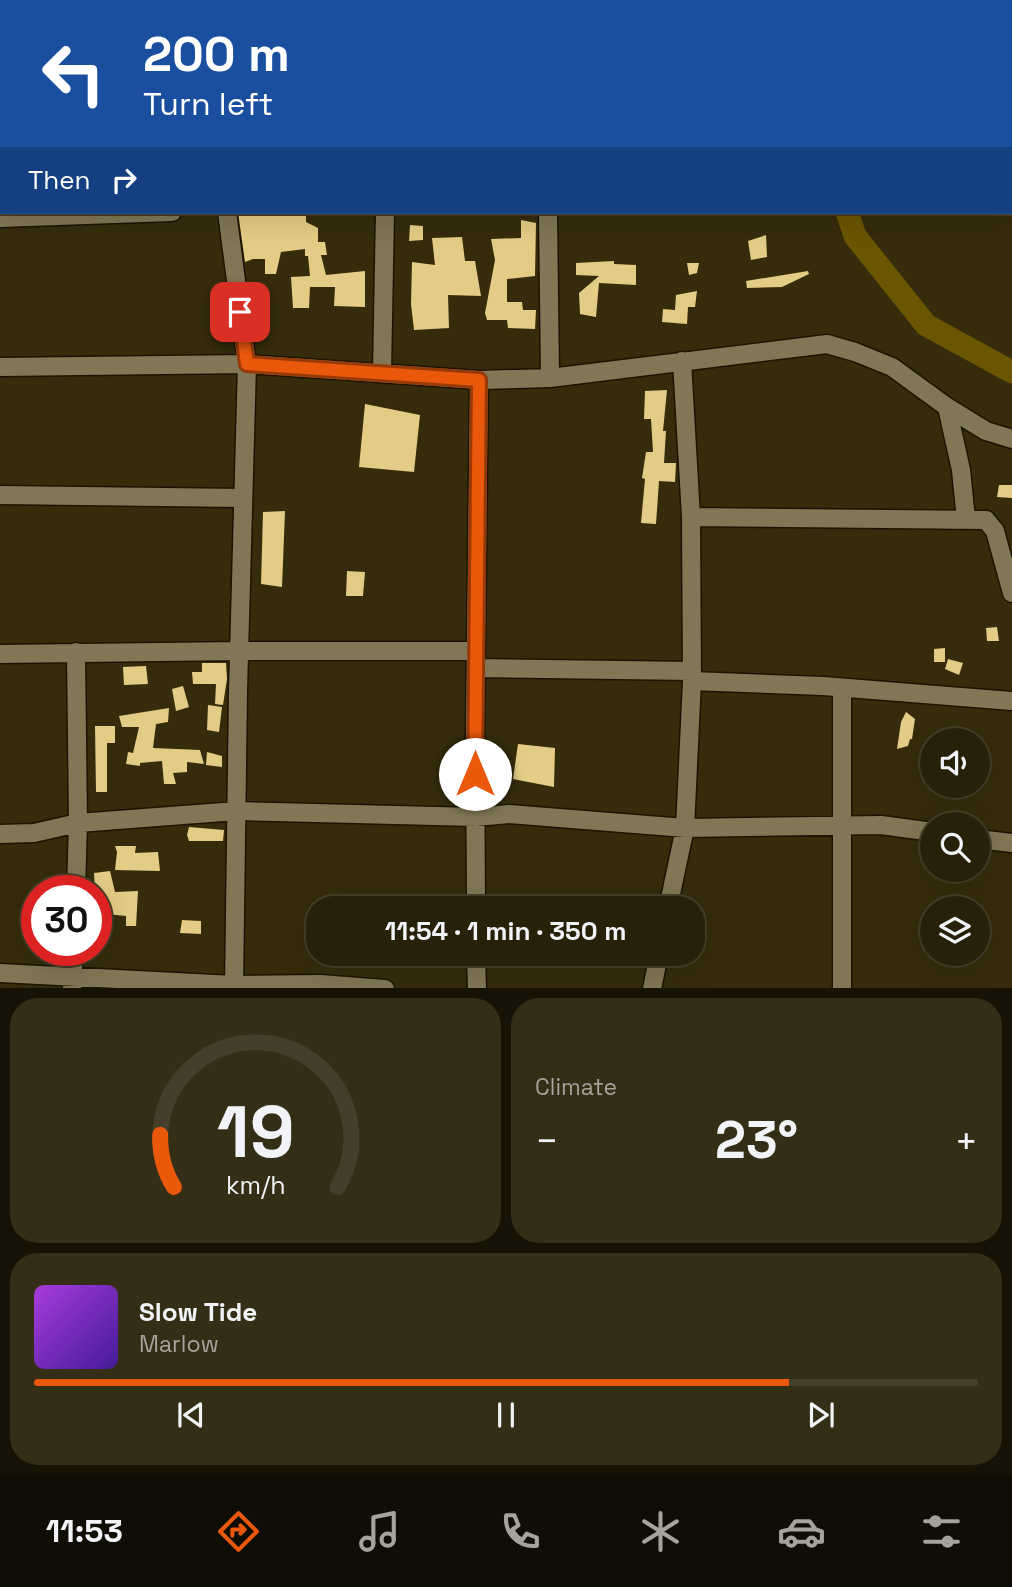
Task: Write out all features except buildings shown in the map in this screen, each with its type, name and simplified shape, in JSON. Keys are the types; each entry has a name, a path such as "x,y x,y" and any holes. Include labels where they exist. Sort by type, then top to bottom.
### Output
{"street":[{"path":"0,218 115,214"},
{"path":"227,214 247,364 234,987"},
{"path":"382,372 384,214"},
{"path":"548,214 550,378"},
{"path":"0,367 247,364 479,380 550,378 827,344 892,367 947,407 986,431 1012,439"},
{"path":"671,896 685,828 692,676 691,517 682,361"},
{"path":"476,896 479,380"},
{"path":"947,407 961,470 966,519"},
{"path":"0,495 243,498"},
{"path":"691,517 986,520 995,531 1012,593"},
{"path":"0,654 239,651 476,659 1012,701"},
{"path":"76,652 76,875"},
{"path":"842,688 842,988"},
{"path":"0,834 34,833 78,822 236,811 475,817 509,814 685,828 881,825 920,830"},
{"path":"990,840 1012,843"},
{"path":"476,966 477,988"},
{"path":"652,988 657,966"},
{"path":"0,973 73,983 234,987 320,984 372,988"}],"waterway":[{"path":"848,214 855,236 926,325 1012,372"}],"route":[{"path":"240,312 247,364 479,380 475,774"}]}
